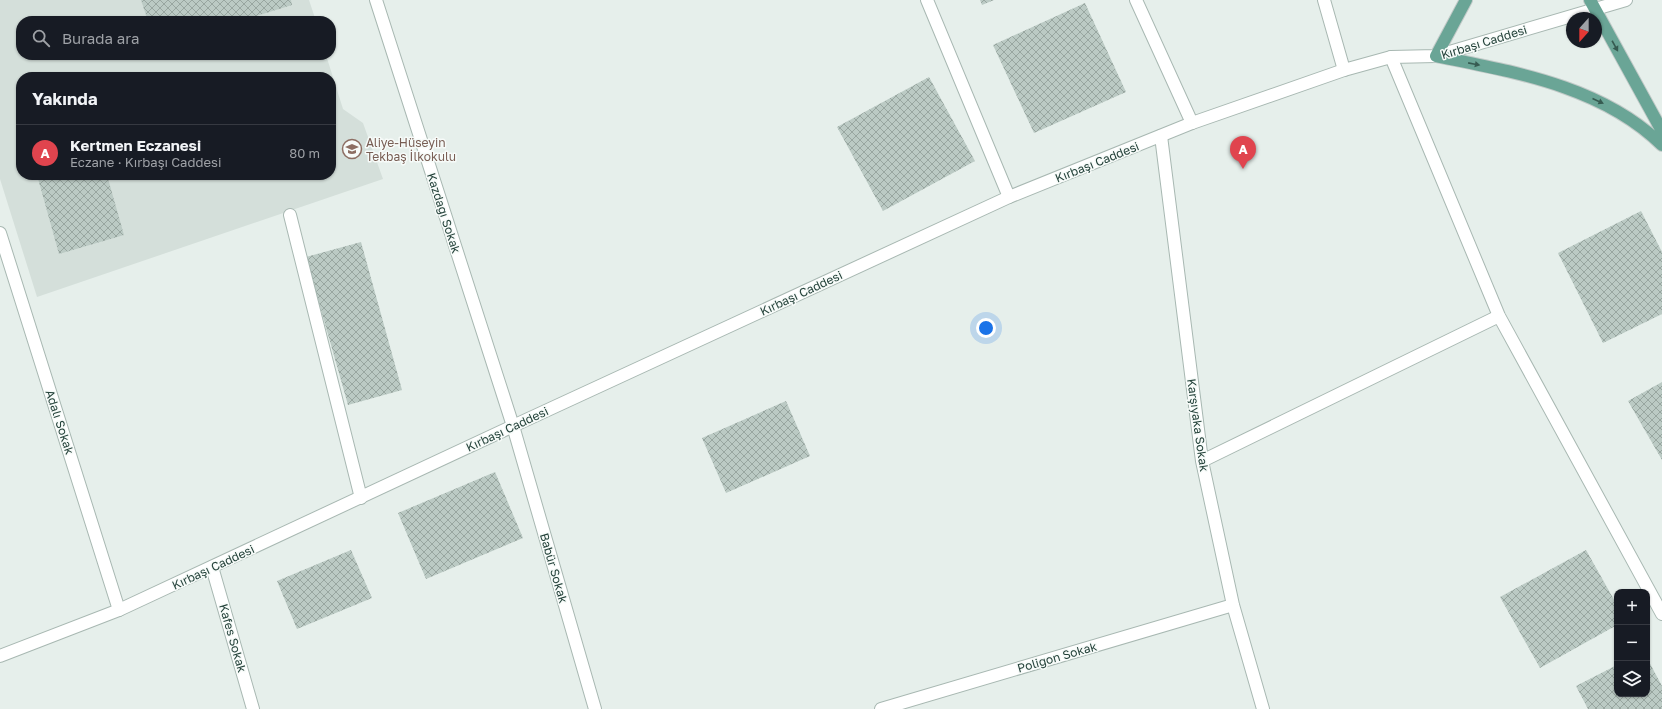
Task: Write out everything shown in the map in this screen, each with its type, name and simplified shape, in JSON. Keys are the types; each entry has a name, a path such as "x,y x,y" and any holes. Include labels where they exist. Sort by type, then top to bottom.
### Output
{"main road":[{"path":"1466,0 1436,56 1516,72 1574,91 1602,103 1632,121 1662,145"},
{"path":"1592,4 1662,131"}],"street":[{"name":"Kazdağı Sokak","path":"376,0 513,426"},
{"path":"927,0 1009,196"},
{"path":"1136,0 1192,123"},
{"path":"1324,0 1344,70"},
{"name":"Kırbaşı Caddesi","path":"0,656 119,610 1009,196 1192,123 1344,70 1391,57 1436,56 1592,4 1626,0"},
{"path":"1391,57 1499,316 1662,614"},
{"name":"Karşıyaka Sokak","path":"1161,136 1202,461 1233,605 1263,709"},
{"path":"290,215 360,498"},
{"name":"Adalı Sokak","path":"0,233 119,610"},
{"path":"1202,461 1499,316"},
{"name":"Babür Sokak","path":"513,426 595,709"},
{"name":"Kafes Sokak","path":"212,567 253,709"},
{"name":"Poligon Sokak","path":"881,709 1233,605"}],"shaded area":[{"name":"Aliye-Hüseyin Tekbaş İlkokulu","path":"0,0 309,0 314,16 16,16 16,60 328,60 331,72 16,72 16,180 336,180 336,87 343,109 363,123 383,179 37,297 0,179"}],"building":[{"path":"141,0 291,0 292,5 256,16 146,16"},
{"path":"980,0 994,0 982,5"},
{"path":"1085,3 1126,92 1034,133 993,45"},
{"path":"929,77 975,161 883,211 837,127"},
{"path":"38,180 108,180 124,235 59,254"},
{"path":"1641,211 1662,252 1662,314 1603,343 1558,253"},
{"path":"361,242 402,390 348,405 306,257"},
{"path":"1662,382 1662,460 1628,401"},
{"path":"786,401 810,456 726,493 702,438"},
{"path":"495,472 523,538 426,579 398,513"},
{"path":"351,550 372,598 297,629 277,581"},
{"path":"1586,550 1614,600 1614,627 1540,668 1500,597"},
{"path":"1650,664 1662,686 1662,709 1588,709 1576,686 1614,667 1614,697 1650,697"}],"place":[{"name":"Aliye-Hüseyin Tekbaş İlkokulu","path":"352,149"},
{"name":"Kertmen Eczanesi","path":"1243,169"}]}
